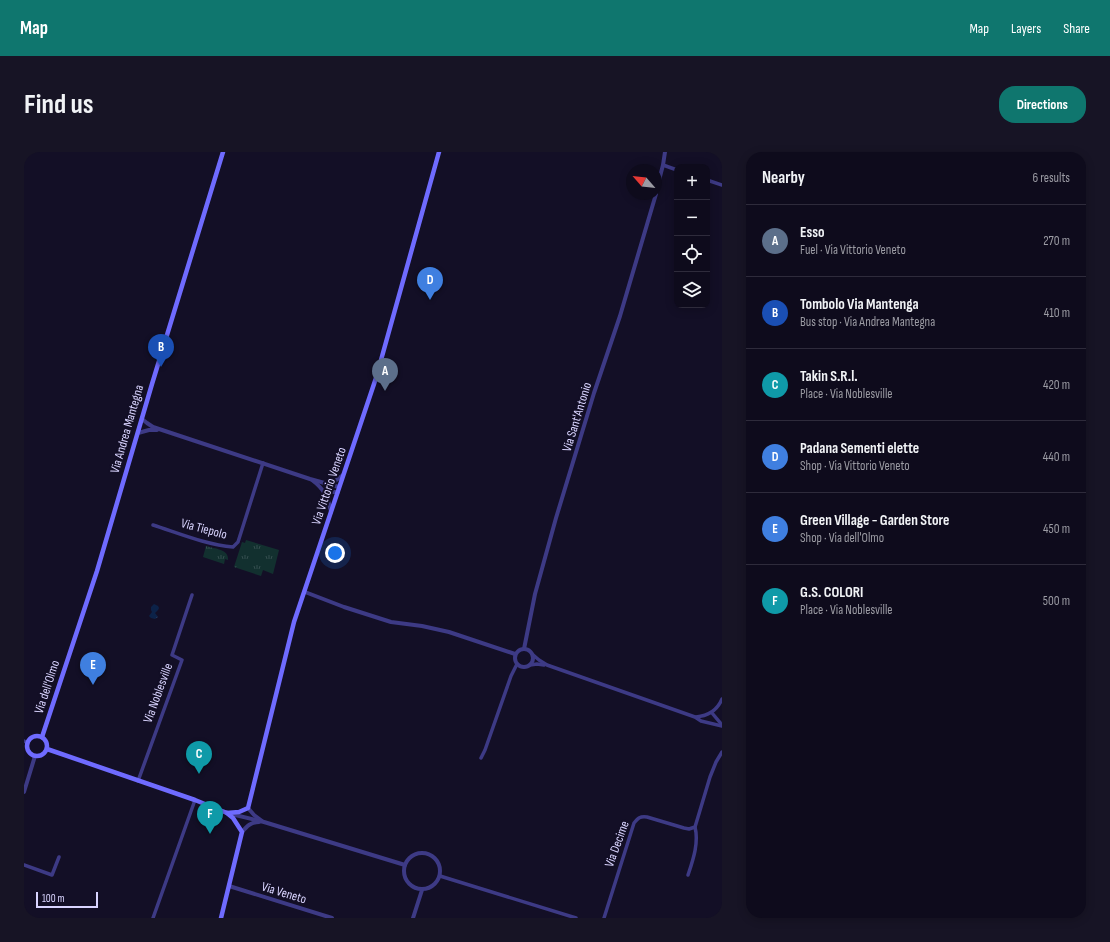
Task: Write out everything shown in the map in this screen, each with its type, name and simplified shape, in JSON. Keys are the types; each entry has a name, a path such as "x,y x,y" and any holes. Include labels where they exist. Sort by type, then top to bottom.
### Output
{"main road":[{"name":"Via Andrea Mantegna","path":"73,644 97,571 223,152"},
{"name":"Via Vittorio Veneto","path":"248,808 294,622 376,378 439,152"},
{"name":"Via dell'Olmo","path":"42,737 73,644"},
{"path":"33,737 42,737 48,745 47,750 43,755 31,755 28,751 26,742 33,737"},
{"path":"47,750 194,800 227,813 233,818 242,832 221,918"},
{"path":"227,813 239,812 248,808"}],"street":[{"name":"Via Sant'Antonio","path":"662,169 665,152"},
{"path":"663,165 674,169"},
{"path":"710,181 722,185"},
{"name":"Via Sant'Antonio","path":"524,649 536,594 556,518 594,393 620,316 654,200"},
{"path":"141,423 328,484 338,490"},
{"path":"141,423 149,430"},
{"path":"138,433 149,430 162,430"},
{"name":"Via Tiepolo","path":"153,525 206,542 233,547 238,542 263,463"},
{"path":"328,484 345,474"},
{"path":"310,479 324,492 330,505 331,512"},
{"path":"324,492 338,490"},
{"path":"304,592 391,622 422,626 449,632 515,654"},
{"name":"Via Noblesville","path":"138,781 182,660 172,655 192,595"},
{"path":"547,665 537,664 522,667 514,660 515,654 520,649 530,651 539,660 547,665 695,717 701,721 722,726"},
{"path":"530,665 533,661 532,654"},
{"path":"481,758 486,750 513,670 517,664"},
{"path":"695,717 710,714 722,699"},
{"path":"710,714 712,724"},
{"path":"710,714 722,726"},
{"path":"688,875 694,858 696,846 695,827 710,777 722,752"},
{"path":"24,792 35,756"},
{"path":"153,918 194,800"},
{"path":"248,808 254,815 264,822"},
{"path":"227,813 264,822 405,865"},
{"name":"Via Decime","path":"604,918 634,823 637,818 641,816 647,817 689,829 695,827"},
{"path":"242,832 250,823 264,822"},
{"path":"427,853 432,855 440,864 440,876 438,882 433,886 422,890 411,886 408,882 405,877 405,865 411,856 427,853"},
{"path":"24,865 52,875 59,857"},
{"path":"440,876 576,918"},
{"name":"Via Veneto","path":"229,886 332,918"},
{"path":"413,918 422,890"}],"green space":[{"path":"246,540 279,550 273,574 263,570 261,576 234,567 242,542 245,543"},
{"path":"206,546 224,552 228,556 228,560 225,559 224,564 203,557"}],"water":[{"path":"154,604 159,608 155,613 158,617 155,619 149,616 152,612 151,607"}],"place":[{"name":"Padana Sementi elette","path":"430,300"},
{"name":"Tombolo Via Mantenga","path":"161,367"},
{"name":"Esso","path":"385,391"},
{"name":"Green Village - Garden Store","path":"93,685"},
{"name":"Takin S.R.l.","path":"199,774"},
{"name":"G.S. COLORI","path":"210,834"}]}
